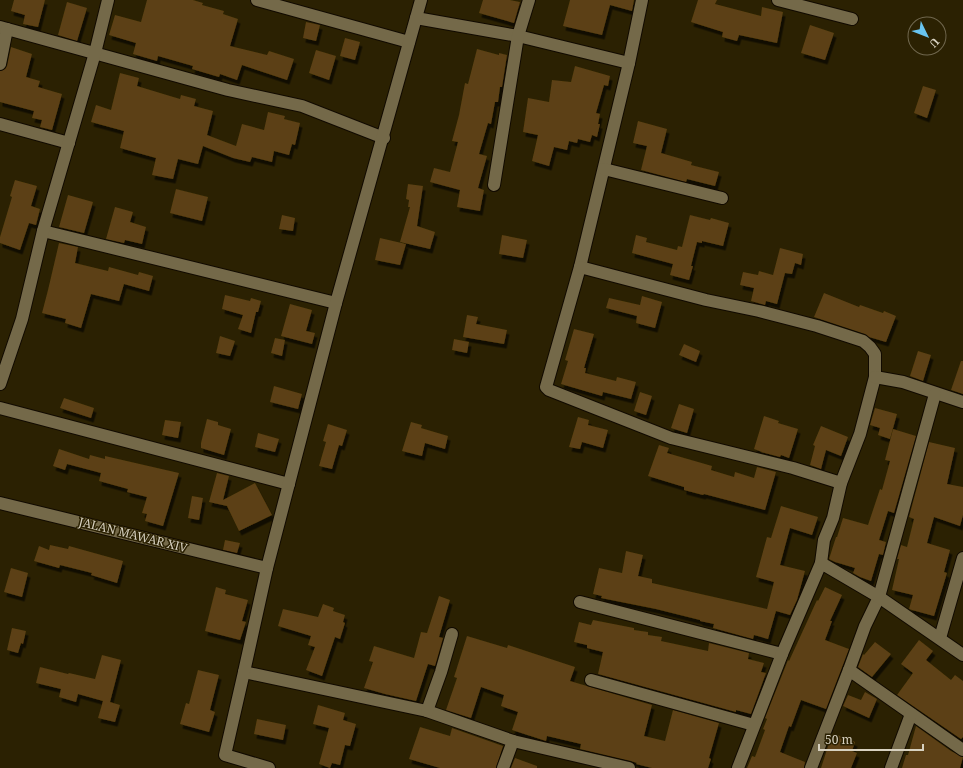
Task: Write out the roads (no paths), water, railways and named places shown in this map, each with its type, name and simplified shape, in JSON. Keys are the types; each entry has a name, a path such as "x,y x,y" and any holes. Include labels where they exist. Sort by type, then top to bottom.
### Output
{"street":[{"path":"0,384 22,318 43,231 95,53 108,0"},
{"path":"258,0 409,42"},
{"path":"269,768 225,755 266,568 336,303 384,138 421,0"},
{"path":"494,185 518,36 529,0"},
{"path":"642,0 629,63 580,267 545,385 547,388 671,438 793,468 841,483"},
{"path":"778,0 852,19"},
{"path":"416,18 518,36 629,63"},
{"path":"0,64 4,28 228,90 302,106 384,138"},
{"path":"0,124 69,143"},
{"path":"604,169 722,198"},
{"path":"43,231 336,303"},
{"path":"580,267 706,300 760,311 817,326 863,341 875,354 875,377 860,434 841,483 833,518 824,540 821,563 782,654 738,768"},
{"path":"875,377 903,382 935,394 963,402"},
{"path":"811,768 865,626 878,597 935,394"},
{"path":"0,408 289,484"},
{"name":"JALAN MAWAR XIV","path":"0,503 266,568"},
{"path":"940,638 963,558"},
{"path":"821,563 878,597 963,655"},
{"path":"580,602 782,654"},
{"path":"427,711 441,672 452,634"},
{"path":"849,670 963,750"},
{"path":"244,672 427,711 513,741 629,768"},
{"path":"591,680 754,725"},
{"path":"891,768 911,714"},
{"path":"503,768 513,741"}]}
